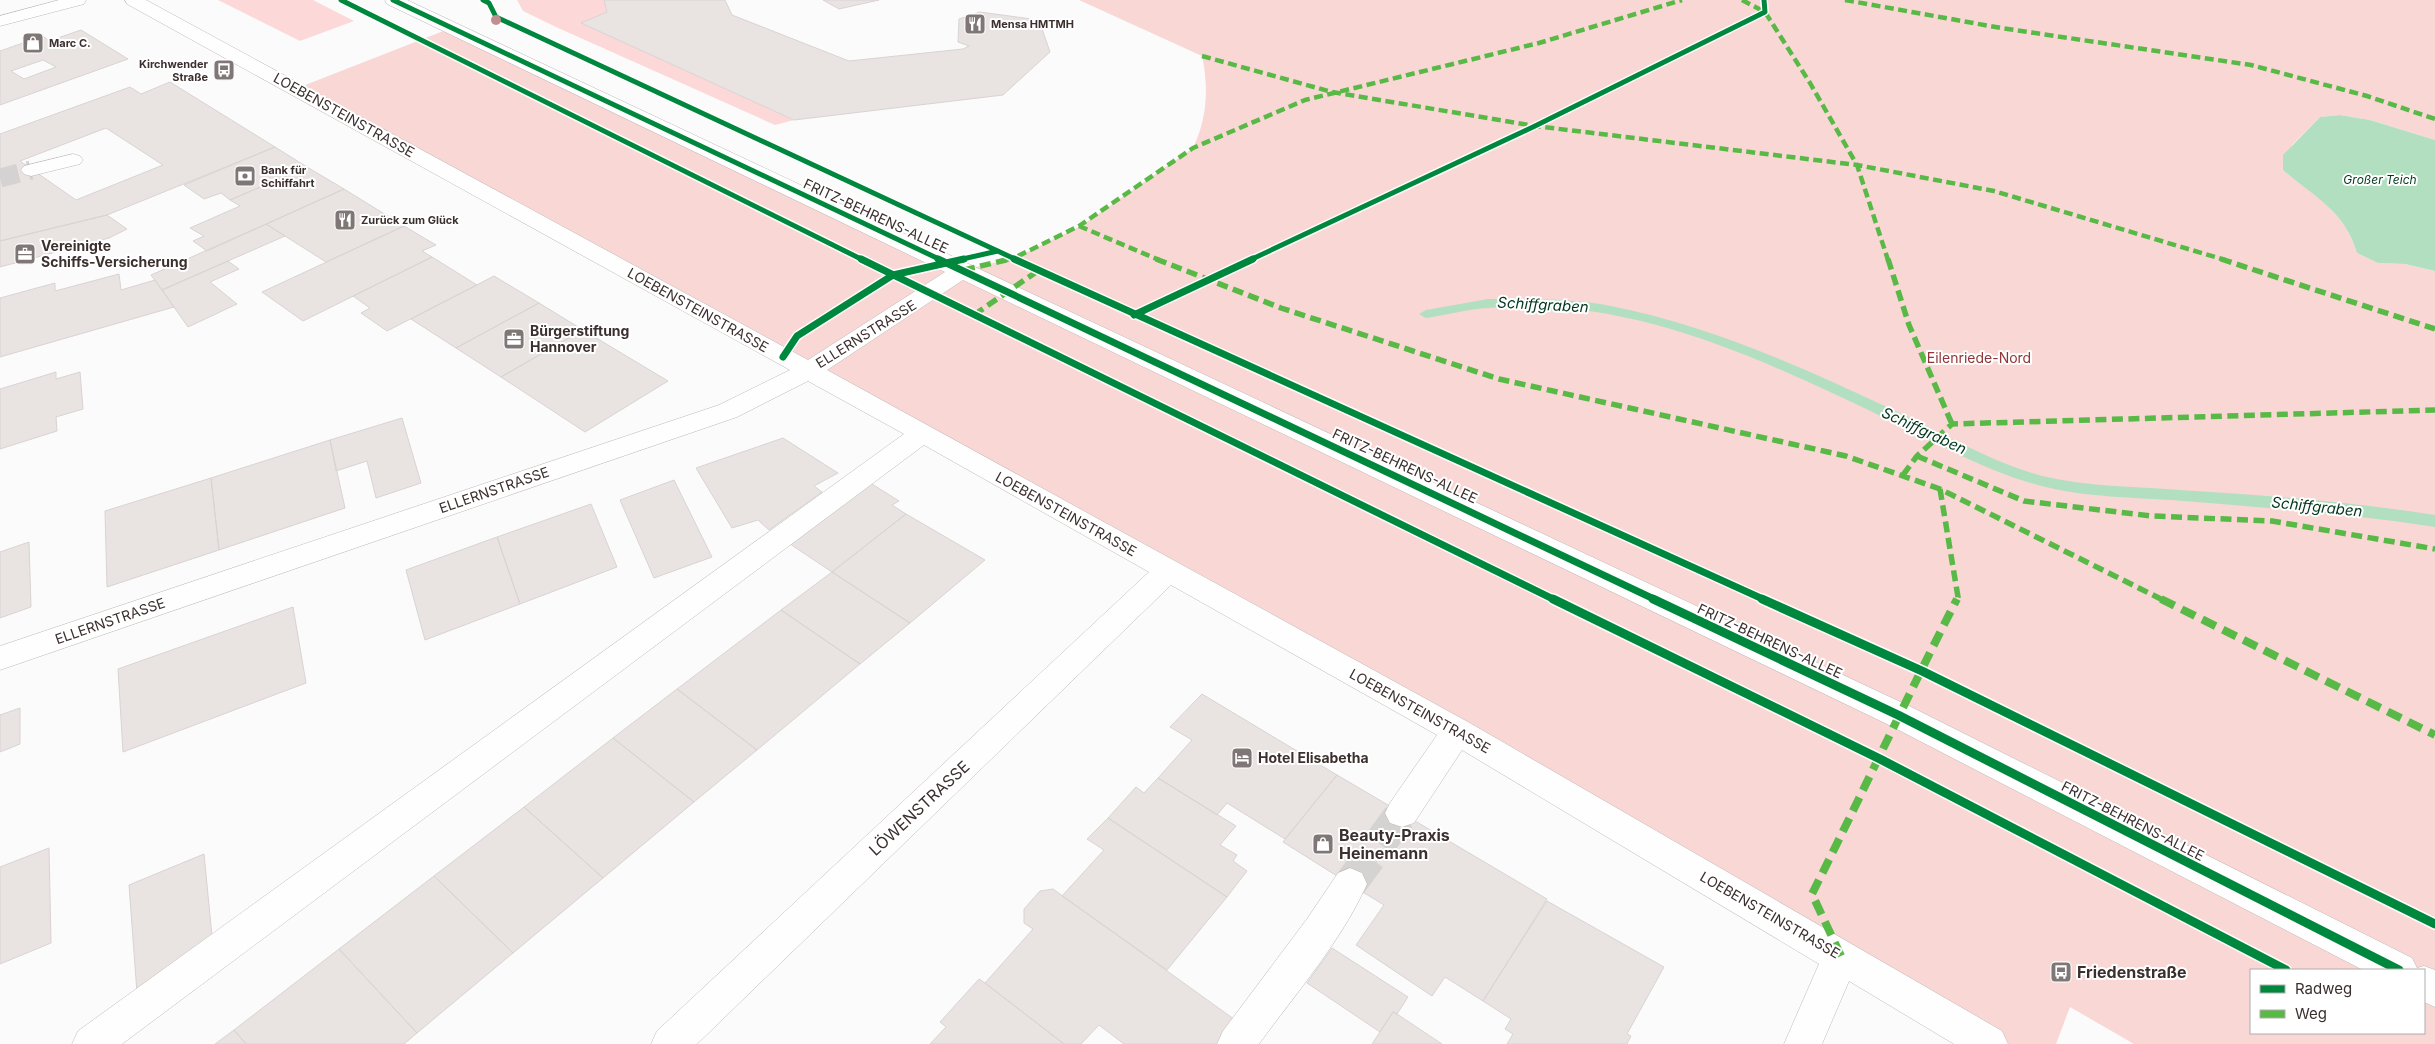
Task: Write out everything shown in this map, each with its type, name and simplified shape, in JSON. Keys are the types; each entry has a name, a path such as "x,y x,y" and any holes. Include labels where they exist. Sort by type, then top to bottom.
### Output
{"street":[{"path":"0,21 78,0"},
{"name":"LOEBENSTEINSTRASSE","path":"133,0 923,434 1457,731 1989,1044"},
{"name":"FRITZ-BEHRENS-ALLEE","path":"393,0 1898,715 2397,969"},
{"path":"32,170 73,160"},
{"name":"ELLERNSTRASSE","path":"0,658 728,411 808,371 911,306 963,270"},
{"path":"91,1044 923,434"},
{"name":"LÖWENSTRASSE","path":"670,1044 1168,571"},
{"path":"1402,814 1457,731"},
{"path":"1236,1044 1320,931 1350,884"},
{"path":"1803,1044 1841,956"}],"shaded area":[{"path":"218,0 313,0 354,21 300,41"},
{"path":"517,0 604,0 607,12 582,23 794,120 775,125 556,27 523,11"}],"green space":[{"name":"Eilenriede-Nord","path":"1079,0 2435,0 2435,140 2370,120 2340,115 2320,117 2292,145 2283,170 2337,215 2345,226 2357,253 2378,263 2405,264 2435,271 2435,1044 2134,1044 2070,1007 2056,1044 1989,1044 295,89 451,28 963,270 1014,258 1081,226 1193,148 1204,115 1206,80 1202,56"}],"water":[{"name":"Großer Teich","path":"2340,115 2370,120 2435,140 2435,271 2405,264 2378,263 2357,253 2351,238 2336,215 2283,170 2283,155 2320,117"}],"building":[{"path":"604,0 725,0 732,15 849,61 963,49 969,46 958,42 959,19 980,12 1039,20 1050,52 1003,95 794,120 581,23 607,12"},
{"path":"823,0 879,0 839,9"},
{"path":"81,30 128,59 0,105 0,51 43,36 49,41","holes":["43,60 56,67 24,79 11,71"]},
{"path":"170,82 275,147 107,215 0,241 0,134 130,87 141,94","holes":["106,128 163,165 76,200 20,161"]},
{"name":"Bank für Schiffahrt","path":"275,147 307,167 230,200 221,193 204,199 184,185"},
{"path":"307,167 344,189 207,251 193,241 204,236 190,228 240,206 230,200"},
{"path":"344,189 404,226 326,262 266,224"},
{"name":"Vereinigte Schiffs-Versicherung","path":"107,215 127,229 109,238 0,267 0,241"},
{"path":"266,224 285,236 162,290 151,275"},
{"path":"404,226 436,245 422,251 432,257 303,321 262,292"},
{"path":"432,257 477,285 387,331 361,313 370,308 353,296"},
{"path":"228,261 239,269 210,282 237,304 188,327 162,290"},
{"path":"119,274 121,290 155,280 174,307 0,357 0,298 55,283 55,291"},
{"path":"494,276 539,303 456,348 411,319"},
{"path":"539,303 583,330 501,377 456,348"},
{"path":"583,330 668,381 585,432 501,377"},
{"path":"56,372 56,379 80,372 83,409 56,417 57,431 0,449 0,389"},
{"path":"402,418 421,483 376,498 367,461 336,471 330,440"},
{"path":"783,438 838,473 814,486 822,492 769,530 758,520 732,528 696,468"},
{"path":"330,440 345,508 219,550 211,478"},
{"path":"211,478 219,550 107,587 105,511"},
{"path":"864,479 899,501 892,505 906,514 832,572 784,540"},
{"path":"674,480 712,557 654,578 620,500"},
{"path":"591,504 617,567 520,604 497,537"},
{"path":"906,514 985,560 910,623 832,572"},
{"path":"497,537 520,604 425,640 406,570"},
{"path":"29,542 31,607 0,618 0,552"},
{"path":"832,572 910,623 860,664 781,610"},
{"path":"293,607 306,683 123,752 118,669"},
{"path":"781,610 860,664 757,750 677,689"},
{"path":"677,689 757,750 694,802 613,738"},
{"name":"Hotel Elisabetha","path":"1202,694 1337,775 1285,839 1227,803 1217,815 1158,778 1192,740 1170,727"},
{"path":"20,708 20,744 0,752 0,715"},
{"path":"613,738 694,802 603,878 524,807"},
{"path":"1337,775 1410,818 1356,888 1283,842"},
{"path":"1158,778 1236,826 1220,845 1237,855 1233,861 1247,871 1227,897 1108,818 1136,787 1144,793"},
{"path":"524,807 603,878 513,953 434,876"},
{"path":"1108,818 1227,897 1167,970 1062,896 1104,850 1087,839"},
{"path":"1410,818 1547,899 1483,1001 1445,977 1432,996 1356,945 1384,905 1356,888"},
{"path":"49,848 51,943 0,964 0,867"},
{"path":"204,854 212,936 137,993 129,885"},
{"path":"434,876 513,953 417,1033 339,949"},
{"path":"1053,889 1238,1022 1220,1044 1124,1044 1099,1025 1081,1044 1064,1044 985,983 1033,929 1024,923 1024,909 1040,891"},
{"path":"1547,901 1664,967 1627,1034 1631,1036 1627,1044 1507,1044 1513,1034 1505,1029 1511,1019 1483,1001"},
{"path":"1332,948 1408,997 1397,1014 1393,1012 1380,1032 1307,983"},
{"path":"339,949 417,1033 404,1044 246,1044 234,1030"},
{"path":"979,979 1064,1044 930,1044 946,1027 940,1022"},
{"path":"1393,1012 1397,1014 1442,1044 1372,1044"},
{"path":"234,1030 246,1044 215,1044"}],"waterway":[{"name":"Schiffgraben","path":"1426,314 1488,304 1549,303 1610,310 1669,324 1728,343 1786,366 1984,460 2038,480 2090,489 2307,505 2435,521"}],"tunnel":[{"path":"0,178 31,170"},
{"path":"1350,884 1402,813"}],"marked path":[{"path":"964,270 1014,258 1079,226 1193,148 1305,100 1539,43 1682,0"},
{"path":"1742,0 1765,12 1810,83 1857,165 1909,325 1952,424"},
{"path":"1845,0 2001,28 2251,65 2367,96 2435,119"},
{"path":"1202,56 1332,92 1535,126 1857,165 1994,191 2163,240 2435,329"},
{"path":"1079,226 1208,281 1281,308 1499,379 1846,456 1940,489 2435,735"},
{"path":"974,315 1039,270"},
{"path":"1903,475 1917,456 1952,424 2435,410"},
{"path":"1917,456 2024,501 2152,516 2272,521 2398,541 2435,549"},
{"path":"1841,956 1812,894 1880,759 1898,715 1958,597 1940,489"}],"cycle path":[{"path":"341,0 929,293 1880,759 2284,969"},
{"path":"393,0 1898,715 2397,969"},
{"path":"483,0 489,3 496,17 1134,315 1922,671 2435,924"},
{"path":"1134,315 1535,126 1765,12 1764,0"},
{"path":"783,357 797,336 893,275 998,251"}],"place":[{"name":"Mensa HMTMH","path":"975,24"},
{"name":"Marc C.","path":"33,43"},
{"name":"Kirchwender Straße","path":"224,70"},
{"name":"Bank für Schiffahrt","path":"245,176"},
{"name":"Zurück zum Glück","path":"345,220"},
{"name":"Vereinigte Schiffs-Versicherung","path":"25,254"},
{"name":"Bürgerstiftung Hannover","path":"514,339"},
{"name":"Hotel Elisabetha","path":"1242,758"},
{"name":"Beauty-Praxis Heinemann","path":"1323,844"},
{"name":"Friedenstraße","path":"2061,972"}]}
